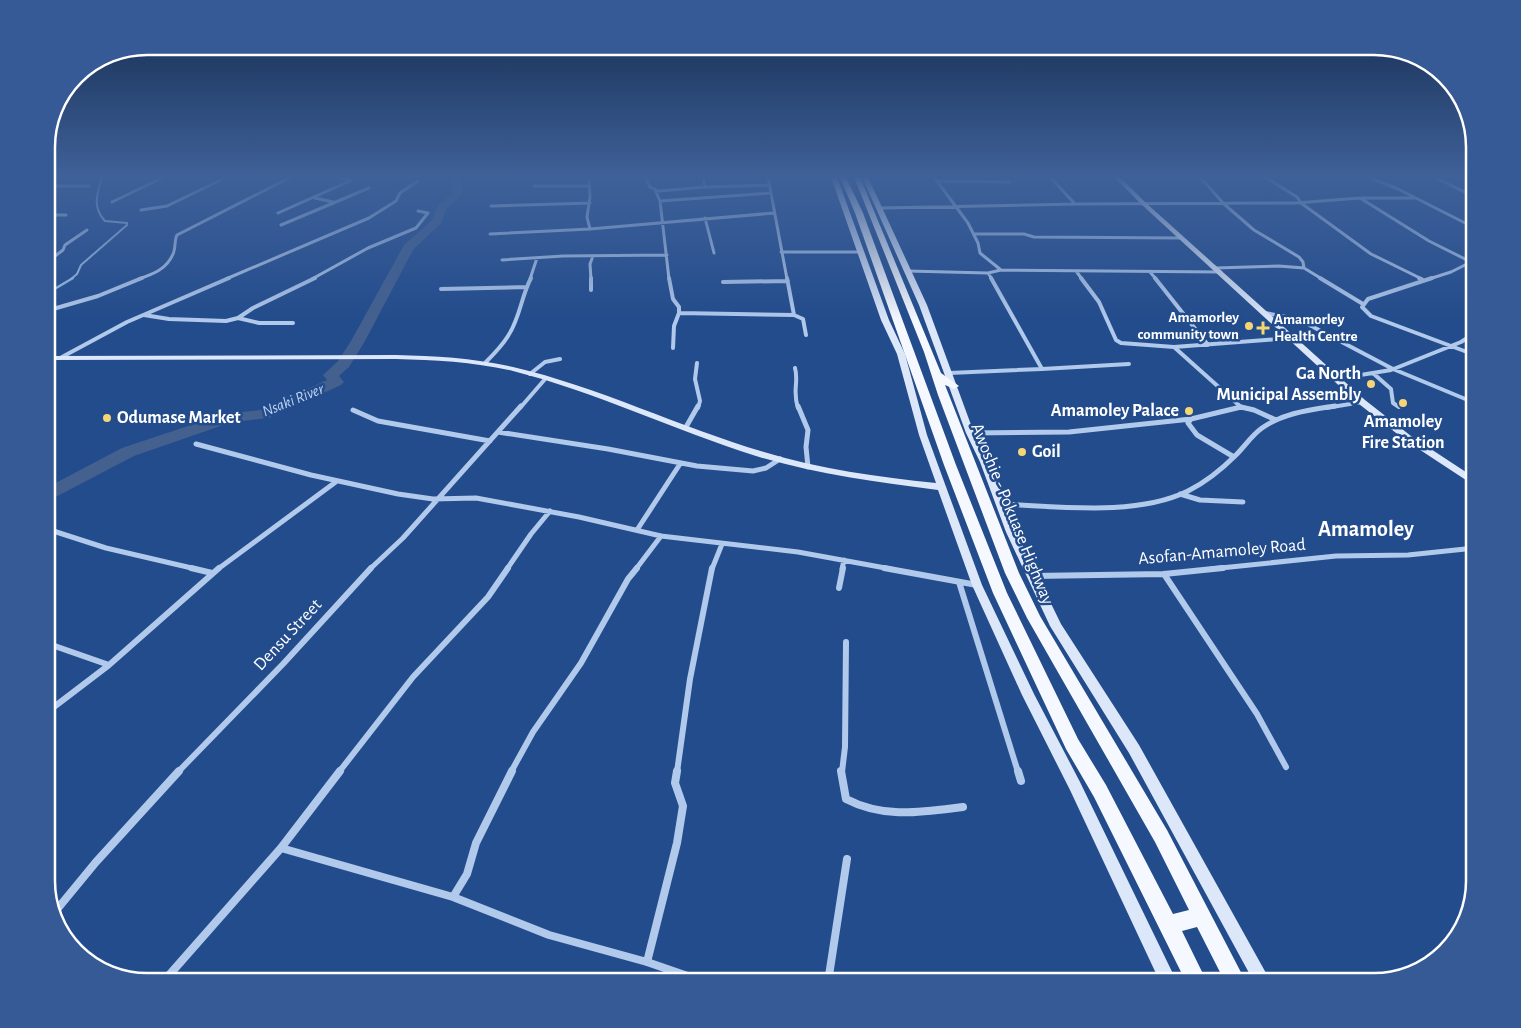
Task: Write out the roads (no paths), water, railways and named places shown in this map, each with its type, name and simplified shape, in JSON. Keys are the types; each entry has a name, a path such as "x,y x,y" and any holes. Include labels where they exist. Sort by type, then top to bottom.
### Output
{"main road":[{"path":"864,225 879,272 900,322 947,457 1000,593 1072,744 1100,791 1192,973"},
{"name":"Awoshie - Pokuase Highway","path":"867,225 943,374 996,530 1034,618 1161,836 1231,973"},
{"path":"1168,925 1202,916"}],"street":[{"path":"55,308 98,296 157,272 167,265 174,253 175,239 178,235 198,225"},
{"path":"62,357 110,330 142,315 353,225"},
{"path":"142,315 226,321 238,318 253,308 304,284 368,248 416,228 418,225"},
{"path":"587,225 590,228"},
{"path":"490,234 633,225"},
{"path":"662,225 666,242 669,285 679,313 674,326 673,348"},
{"path":"707,225 714,253"},
{"path":"776,225 794,314"},
{"path":"855,225 862,252 885,320 901,354 923,435 976,585 1165,973"},
{"path":"886,225 894,245 908,270 943,374 954,386 970,433 985,462 1000,504 1056,626 1134,749 1258,973"},
{"path":"968,225 980,246 980,252 1000,270"},
{"path":"1168,225 1362,402 1408,438 1466,477"},
{"path":"1248,225 1299,257 1303,262 1304,268"},
{"path":"1331,225 1371,254 1424,280"},
{"path":"1403,225 1429,241 1466,258"},
{"path":"55,256 63,250 65,245 87,230"},
{"path":"974,234 1024,234 1034,237 1182,238"},
{"path":"781,252 862,252"},
{"path":"502,260 667,254"},
{"path":"591,290 590,264 594,256"},
{"path":"485,363 508,337 517,318 526,287 534,272 537,258"},
{"path":"1363,304 1368,299 1451,272 1466,264"},
{"path":"908,270 988,273 1000,270 1150,272 1279,266 1304,268 1363,304 1364,310 1371,316 1466,351"},
{"path":"1076,271 1099,302 1116,340 1121,343 1174,347 1292,338"},
{"path":"1150,272 1208,344"},
{"path":"988,273 1042,369"},
{"path":"723,282 788,281"},
{"path":"441,289 526,287"},
{"path":"679,313 794,314 799,315 803,319 806,335"},
{"path":"1266,313 1298,319 1393,369 1466,399"},
{"path":"238,318 259,323 293,323"},
{"path":"1336,379 1374,374 1393,369 1466,338"},
{"path":"1174,347 1241,407"},
{"path":"55,357 363,356 440,358 485,363 546,378 780,460 894,483 942,487"},
{"path":"530,374 545,362 560,359"},
{"path":"686,427 698,408 700,401 695,380 697,363"},
{"path":"943,374 1129,364"},
{"path":"795,368 797,376 794,392 808,430 806,447 808,467"},
{"path":"1374,374 1391,389 1393,403 1399,407"},
{"name":"Densu Street","path":"59,907 96,862 194,755 283,664 366,573 439,500 546,378"},
{"path":"1000,504 1132,505 1154,502 1180,494 1208,479 1234,457 1264,426 1276,420 1313,410 1362,402"},
{"path":"970,433 1069,432 1190,419 1241,407 1254,410 1276,420"},
{"path":"353,410 378,421 490,441"},
{"path":"1190,419 1188,423 1197,434 1234,457"},
{"path":"498,432 608,449 680,464 753,471 766,468 780,460"},
{"path":"196,444 337,481 439,500 462,496 550,511 661,536 798,552 976,585"},
{"path":"637,530 680,464"},
{"path":"55,706 109,665 212,573 337,481"},
{"path":"1180,494 1200,500 1243,502"},
{"path":"171,973 281,848 413,677 488,597 531,534 550,511"},
{"path":"55,532 106,548 132,552 212,573"},
{"path":"453,898 467,874 476,843 489,814 533,732 581,663 628,579 661,536"},
{"path":"647,962 677,843 683,806 675,783 705,597 711,571 722,544"},
{"name":"Asofan-Amamoley Road","path":"1032,576 1164,574 1336,556 1408,555 1466,549"},
{"path":"839,588 844,560"},
{"path":"1164,574 1257,714 1286,767"},
{"path":"959,582 1022,781"},
{"path":"846,642 845,747 841,766 846,799 859,806 902,814 963,807"},
{"path":"55,647 109,665"},
{"path":"281,848 453,898 549,935 647,962 679,973"},
{"path":"830,973 847,859"}],"waterway":[{"path":"71,279 77,274 81,265 127,225"},
{"name":"Nsaki River","path":"55,491 128,452 230,417 263,415 336,382 331,375 344,364 358,341 408,248 433,225"},
{"path":"55,289 73,278"}],"place":[{"name":"Amamorley community town","path":"1249,326"},
{"name":"Amamorley Health Centre","path":"1263,328"},
{"name":"Ga North Municipal Assembly","path":"1371,384"},
{"name":"Amamoley Fire Station","path":"1403,403"},
{"name":"Amamoley Palace","path":"1189,411"},
{"name":"Odumase Market","path":"107,418"},
{"name":"Goil","path":"1022,452"}],"district":[{"name":"Amamoley","path":"1366,529"}]}
